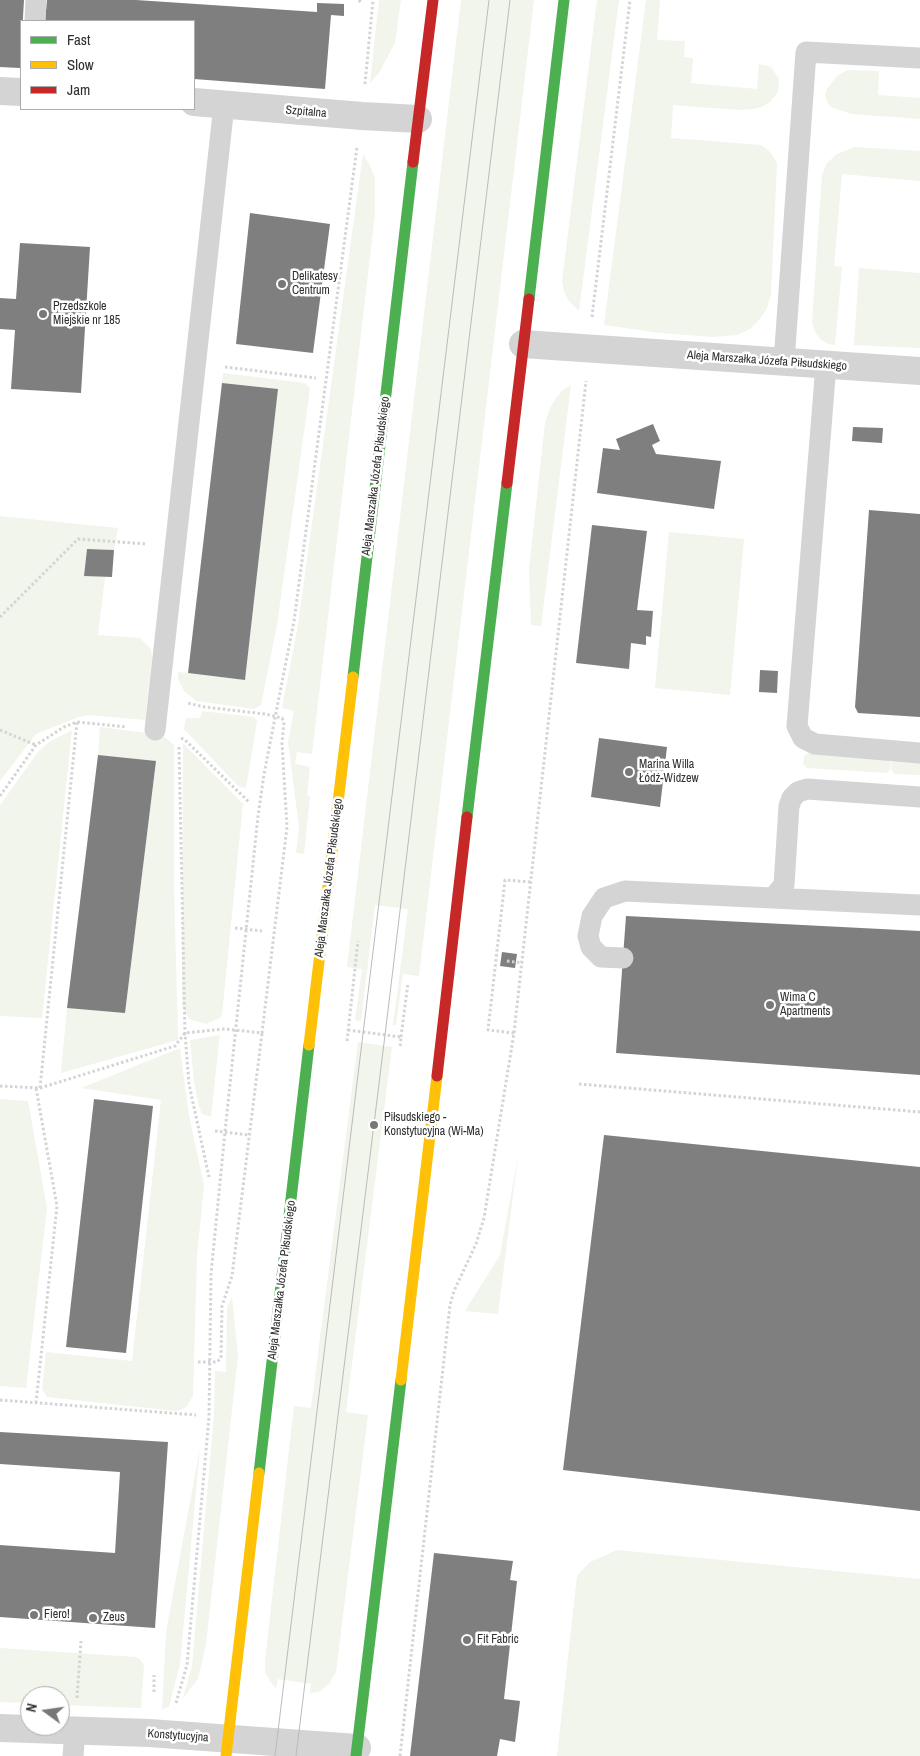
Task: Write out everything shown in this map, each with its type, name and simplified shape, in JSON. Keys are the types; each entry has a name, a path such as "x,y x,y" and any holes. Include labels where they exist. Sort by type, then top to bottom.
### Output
{"main road":[{"name":"Aleja Marszałka Józefa Piłsudskiego","path":"227,1748 433,0"},
{"path":"356,1752 564,0"}],"street":[{"path":"0,91 20,92"},
{"name":"Szpitalna","path":"195,102 362,116 418,118"},
{"name":"Aleja Marszałka Józefa Piłsudskiego","path":"523,344 920,371"},
{"name":"Konstytucyjna","path":"0,1728 74,1744 149,1734 227,1748 356,1752"}],"lane":[{"path":"35,20 36,0"},
{"path":"784,362 806,52 920,58"},
{"path":"155,730 224,105"},
{"path":"826,365 796,726 803,738 815,744 920,752"},
{"path":"783,894 789,806 792,798 798,792 807,789 920,797"},
{"path":"623,958 601,957 591,947 588,936 592,916 604,898 625,891 783,894 920,905"}],"path":[{"path":"359,0 362,4"},
{"path":"364,92 373,0"},
{"path":"592,323 630,0"},
{"path":"175,1707 187,1665 209,1417 212,1274 258,816 294,620 358,144"},
{"path":"219,368 224,366 316,378"},
{"path":"400,1756 450,1305 454,1291 476,1244 484,1218 514,1033 586,379"},
{"path":"0,617 78,539 176,546"},
{"path":"184,701 188,704 282,718 284,722 282,743 287,828 232,1276 222,1306 221,1358 217,1362 198,1362"},
{"path":"0,796 36,745 64,727 77,722 171,731 188,704"},
{"path":"36,1403 57,1206 38,1088 77,722"},
{"path":"0,730 36,745"},
{"path":"209,1177 189,1084 185,1034 178,737 186,740 249,802"},
{"path":"514,1033 488,1030 502,900 505,880 531,882"},
{"path":"236,928 262,931"},
{"path":"347,1041 358,941"},
{"path":"507,960 523,963"},
{"path":"400,1048 408,983"},
{"path":"0,1086 38,1088 175,1046 185,1034 225,1030 262,1033"},
{"path":"348,1030 401,1037"},
{"path":"579,1084 920,1112"},
{"path":"215,1131 249,1135"},
{"path":"0,1400 196,1415"},
{"path":"78,1694 81,1641"},
{"path":"154,1676 154,1692"}],"shaded area":[{"path":"379,0 401,0 395,43 379,73 370,83"},
{"path":"461,0 534,0 419,976 403,974 396,1025 393,1025 408,909 375,905 361,1021 355,1020 362,969 347,967"},
{"path":"597,0 619,0 579,311 569,301 564,292 562,281"},
{"path":"646,0 660,0 657,40 685,41 684,57 693,58 691,83 757,89 759,64 771,67 779,79 778,92 770,102 762,107 738,110 673,105 671,138 761,145 770,152 777,163 771,294 767,308 759,320 750,329 737,335 713,337 660,333 604,325"},
{"path":"847,70 879,71 878,95 920,98 920,119 852,114 833,108 828,104 825,96 827,89 837,76"},
{"path":"855,147 920,151 920,181 842,174 834,266 842,267 835,345 828,344 820,339 812,323 822,175 827,163 837,154"},
{"path":"363,154 375,178 375,214 312,754 297,752 295,764 310,767 307,795 310,796 304,854 296,853 299,827 288,742 294,711 282,708 298,625"},
{"path":"859,268 920,273 920,348 854,345"},
{"path":"223,373 305,383 310,389 277,625 261,705 254,709 196,701 184,691 178,679 178,672 245,680 278,389 222,383"},
{"path":"571,385 541,626 531,625 529,569 545,423 556,398"},
{"path":"0,516 118,528 114,550 87,549 84,575 105,577 98,635 140,638 151,649 152,658 145,720 88,715 36,734 0,781"},
{"path":"669,532 744,539 730,695 655,688"},
{"path":"202,711 254,717 257,721 246,788 239,787 184,729 186,718 200,718"},
{"path":"100,727 162,735 174,745 174,886 178,1040 61,1073 67,1008 125,1013 156,762 98,755"},
{"path":"72,730 42,1018 0,1016 0,805 38,752 49,742"},
{"path":"183,743 243,804 222,1015 220,1018 206,1024 189,1019 182,1006"},
{"path":"809,753 887,759 891,762 890,770 887,773 807,768 803,764 804,756"},
{"path":"897,759 920,761 920,775 895,774 891,770 892,762"},
{"path":"220,1035 211,1117 202,1114 199,1107 194,1082 190,1040"},
{"path":"358,1042 392,1047 346,1412 368,1415 336,1672 329,1684 319,1692 310,1693 311,1684 278,1679 276,1688 265,1672 265,1661 294,1406 311,1408"},
{"path":"180,1048 189,1116 204,1185 197,1256 193,1396 187,1406 175,1411 47,1397 42,1389 46,1352 132,1361 161,1100 81,1088"},
{"path":"0,1099 28,1101 47,1208 26,1388 0,1386"},
{"path":"518,1156 498,1314 465,1311 500,1255"},
{"path":"232,1297 238,1356 206,1644 198,1679 183,1698 192,1666 214,1415 215,1371 226,1372 227,1307"},
{"path":"200,1448 180,1664 169,1707 162,1709 166,1632"},
{"path":"617,1550 920,1579 920,1756 557,1756 577,1576 590,1562"},
{"path":"0,1648 136,1657 144,1665 141,1708 70,1705 70,1686 20,1686 20,1703 0,1702"}],"building":[{"path":"0,0 24,0 23,20 20,20 20,68 0,67"},
{"path":"47,0 136,0 317,12 317,3 344,4 344,16 331,15 325,89 195,79 195,20 45,20"},
{"name":"Delikatesy Centrum","path":"250,213 330,224 313,353 236,344"},
{"name":"Przedszkole Miejskie nr 185","path":"20,243 90,247 81,393 11,389 15,330 0,329 0,298 16,299"},
{"path":"222,383 278,389 245,680 188,673"},
{"path":"653,424 660,441 652,445 656,454 721,461 714,509 597,493 603,448 620,450 616,439"},
{"path":"853,427 883,428 882,443 852,441"},
{"path":"869,510 920,514 920,717 858,713 855,707"},
{"path":"592,525 647,531 637,610 653,611 651,637 646,636 646,645 631,643 629,669 576,663"},
{"path":"87,549 114,550 112,577 84,576"},
{"path":"760,670 778,671 777,693 759,692"},
{"name":"Marina Willa Łódź-Widzew","path":"599,738 667,747 660,807 591,797"},
{"path":"98,755 156,761 125,1013 67,1008"},
{"name":"Wima C Apartments","path":"626,916 920,931 920,1075 616,1053"},
{"path":"502,952 517,954 515,968 500,966"},
{"path":"94,1099 153,1106 126,1353 66,1347"},
{"path":"604,1135 920,1167 920,1511 563,1470"},
{"path":"0,1432 168,1442 155,1628 0,1617 0,1545 115,1553 120,1472 0,1464"},
{"name":"Fit Fabric","path":"434,1553 513,1561 510,1580 517,1581 504,1699 520,1701 515,1742 500,1739 497,1756 410,1756"}],"tram line":[{"path":"275,1756 489,0"},
{"path":"296,1756 510,0"}],"traffic: fast":[{"path":"529,299 564,0"},
{"path":"353,677 413,162"},
{"path":"467,817 507,483"},
{"path":"259,1473 309,1045"},
{"path":"356,1756 401,1380"}],"traffic: slow":[{"path":"309,1045 353,677"},
{"path":"401,1380 437,1076"},
{"path":"226,1756 259,1473"}],"traffic: jam":[{"path":"413,162 433,0"},
{"path":"507,483 529,299"},
{"path":"437,1076 467,817"}],"place":[{"name":"Delikatesy Centrum","path":"282,284"},
{"name":"Przedszkole Miejskie nr 185","path":"43,314"},
{"name":"Marina Willa Łódź-Widzew","path":"629,772"},
{"name":"Wima C Apartments","path":"770,1005"},
{"name":"Piłsudskiego - Konstytucyjna (Wi-Ma)","path":"374,1125"},
{"name":"Fiero!","path":"34,1615"},
{"name":"Zeus","path":"93,1618"},
{"name":"Fit Fabric","path":"467,1640"}]}
